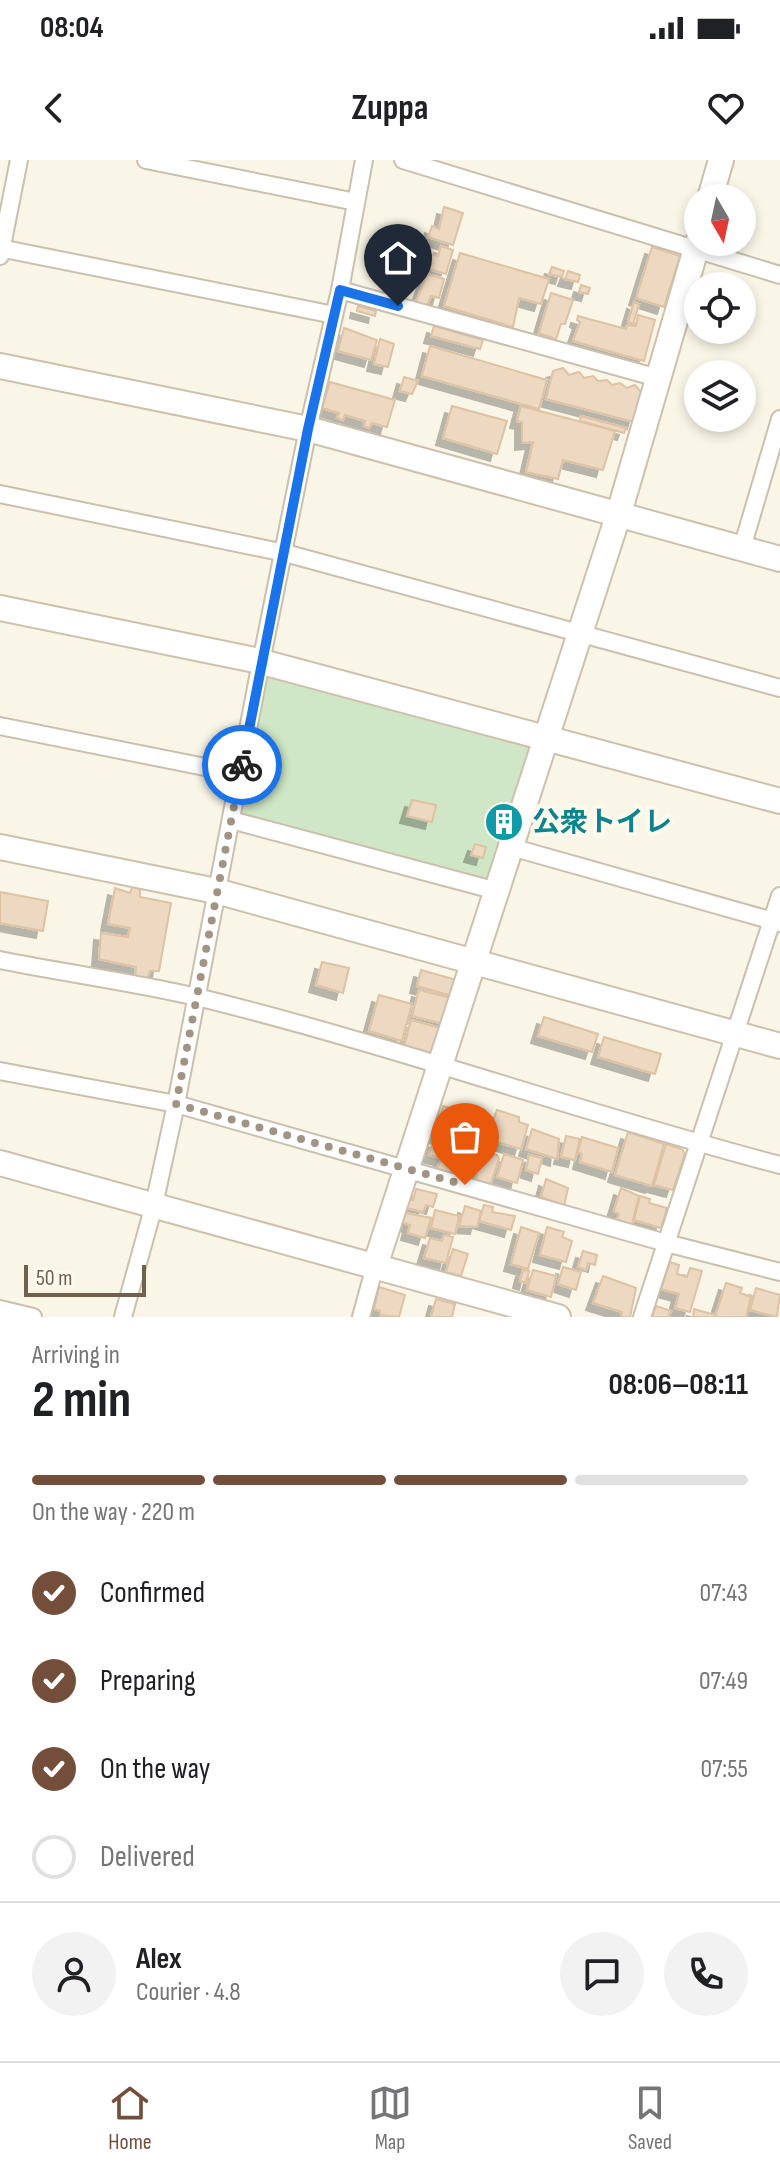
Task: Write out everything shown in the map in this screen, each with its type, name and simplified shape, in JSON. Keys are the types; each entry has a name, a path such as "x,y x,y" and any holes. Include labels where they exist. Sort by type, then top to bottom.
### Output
{"street":[{"path":"19,160 1,250 334,315"},
{"path":"146,160 356,202"},
{"path":"123,1317 154,1205 176,1104 261,662 308,429 340,290 364,160"},
{"path":"403,160 684,242"},
{"path":"714,184 721,160"},
{"path":"361,1317 439,1065 619,513 694,256"},
{"path":"726,256 780,275"},
{"path":"340,290 658,378"},
{"path":"0,366 308,429 780,559"},
{"path":"742,548 780,419"},
{"path":"0,494 285,553 780,688"},
{"path":"0,608 261,662 780,801"},
{"path":"0,726 240,774"},
{"path":"231,820 497,891"},
{"path":"0,847 216,891 780,1046"},
{"path":"511,847 776,922"},
{"path":"642,1317 735,1034 776,922 780,896"},
{"path":"0,960 196,997 780,1165"},
{"path":"0,1071 176,1104 666,1243 780,1272"},
{"path":"0,1163 558,1317"},
{"path":"0,1309 33,1317"}],"green space":[{"path":"275,674 531,744 532,750 492,880 483,884 243,817 240,809 266,678"}],"building":[{"path":"444,207 463,213 453,245 428,237 432,226 439,229"},
{"path":"441,246 453,250 446,274 426,268 431,254 438,256"},
{"path":"652,247 680,256 664,307 636,298"},
{"path":"460,253 549,279 541,304 519,298 513,327 444,306"},
{"path":"552,267 564,271 562,277 549,274"},
{"path":"568,271 580,275 578,282 565,279"},
{"path":"427,274 444,279 439,298 431,296 427,306 416,302"},
{"path":"581,285 590,288 588,294 579,292"},
{"path":"551,293 573,300 556,339 539,333"},
{"path":"634,302 639,304 633,324 628,322"},
{"path":"358,306 376,311 375,316 357,311"},
{"path":"638,315 655,320 644,361 573,341 580,322 578,316 626,329 627,325 636,326"},
{"path":"434,326 483,340 480,349 431,336"},
{"path":"344,328 377,340 371,360 338,351"},
{"path":"380,339 394,344 388,367 374,364"},
{"path":"430,346 547,380 539,409 422,376"},
{"path":"563,368 569,375 579,372 584,378 593,376 612,385 620,383 627,388 635,385 642,393 634,422 546,399 553,371"},
{"path":"404,377 418,381 412,394 400,391"},
{"path":"330,382 395,400 387,427 372,423 369,428 364,426 365,421 345,415 343,420 337,418 339,413 322,408"},
{"path":"452,406 507,421 497,454 443,438"},
{"path":"521,406 615,431 603,470 563,460 558,479 526,472 533,442 522,443 522,422 517,421"},
{"path":"581,416 626,428 624,433 580,421"},
{"path":"412,800 436,805 432,822 407,816"},
{"name":"公衆トイレ","path":"500,815 511,818 507,830 497,826"},
{"path":"475,844 486,847 483,858 471,855"},
{"path":"133,885 140,890 140,897 171,903 159,971 150,971 146,982 135,979 136,967 99,959 101,933 128,937 130,928 108,924 115,888 130,893"},
{"path":"0,892 48,901 43,931 0,923"},
{"path":"322,962 349,968 343,993 316,985"},
{"path":"421,970 460,981 456,997 417,986"},
{"path":"419,990 451,998 444,1024 412,1016"},
{"path":"379,995 412,1004 402,1041 369,1031"},
{"path":"544,1017 598,1034 592,1052 538,1036"},
{"path":"411,1020 440,1028 432,1058 403,1050"},
{"path":"604,1037 661,1054 655,1074 598,1057"},
{"path":"443,1106 457,1110 456,1115 480,1122 472,1147 430,1134 435,1116 440,1117"},
{"path":"497,1110 519,1117 519,1122 528,1125 521,1149 486,1139"},
{"path":"532,1129 559,1139 557,1159 526,1149"},
{"path":"628,1132 664,1144 652,1186 615,1175"},
{"path":"566,1136 580,1139 575,1160 561,1157"},
{"path":"582,1137 618,1148 612,1172 580,1162 582,1154 578,1152"},
{"path":"433,1140 462,1149 459,1163 429,1155"},
{"path":"666,1144 682,1149 685,1154 673,1190 654,1185"},
{"path":"480,1150 497,1155 499,1159 490,1186 474,1182 477,1175 473,1173"},
{"path":"504,1154 523,1160 517,1183 497,1177"},
{"path":"529,1155 542,1158 538,1174 526,1170"},
{"path":"441,1160 469,1168 465,1180 435,1172"},
{"path":"546,1179 568,1188 564,1206 541,1197"},
{"path":"621,1188 639,1196 632,1224 617,1220 619,1214 614,1211"},
{"path":"416,1189 437,1194 433,1207 426,1205 423,1212 407,1208"},
{"path":"640,1196 650,1199 649,1203 667,1208 661,1228 634,1220"},
{"path":"484,1205 493,1207 492,1212 515,1216 511,1230 479,1221"},
{"path":"465,1206 481,1211 477,1227 459,1226"},
{"path":"435,1210 459,1216 455,1234 431,1228"},
{"path":"406,1213 431,1218 425,1238 408,1233 410,1225 402,1222"},
{"path":"521,1227 539,1233 528,1269 511,1264"},
{"path":"547,1227 564,1232 562,1237 572,1241 566,1262 540,1255"},
{"path":"444,1235 453,1237 446,1263 424,1258 430,1238 442,1241"},
{"path":"453,1249 468,1254 461,1276 446,1272"},
{"path":"583,1251 597,1255 595,1265 588,1263 586,1270 578,1267"},
{"path":"670,1262 679,1265 677,1274 687,1277 690,1268 702,1271 690,1312 675,1308 679,1294 661,1289"},
{"path":"563,1267 581,1272 576,1290 558,1284"},
{"path":"523,1270 529,1271 526,1283 520,1281"},
{"path":"533,1270 556,1276 551,1297 527,1290"},
{"path":"603,1276 636,1288 630,1317 621,1317 622,1312 593,1303"},
{"path":"726,1283 742,1288 740,1293 751,1297 746,1317 715,1317"},
{"path":"379,1287 405,1295 399,1317 380,1315 380,1311 374,1309"},
{"path":"756,1288 780,1295 777,1317 750,1310"},
{"path":"436,1299 455,1304 452,1317 431,1317"},
{"path":"656,1306 671,1311 668,1317 652,1317"},
{"path":"694,1309 715,1315 715,1317 693,1317"}],"way so far":[{"path":"242,765 176,1104 465,1185"}],"place":[{"name":"公衆トイレ","path":"504,822"}],"route":[{"path":"242,765 308,429 340,290 398,306"}]}
